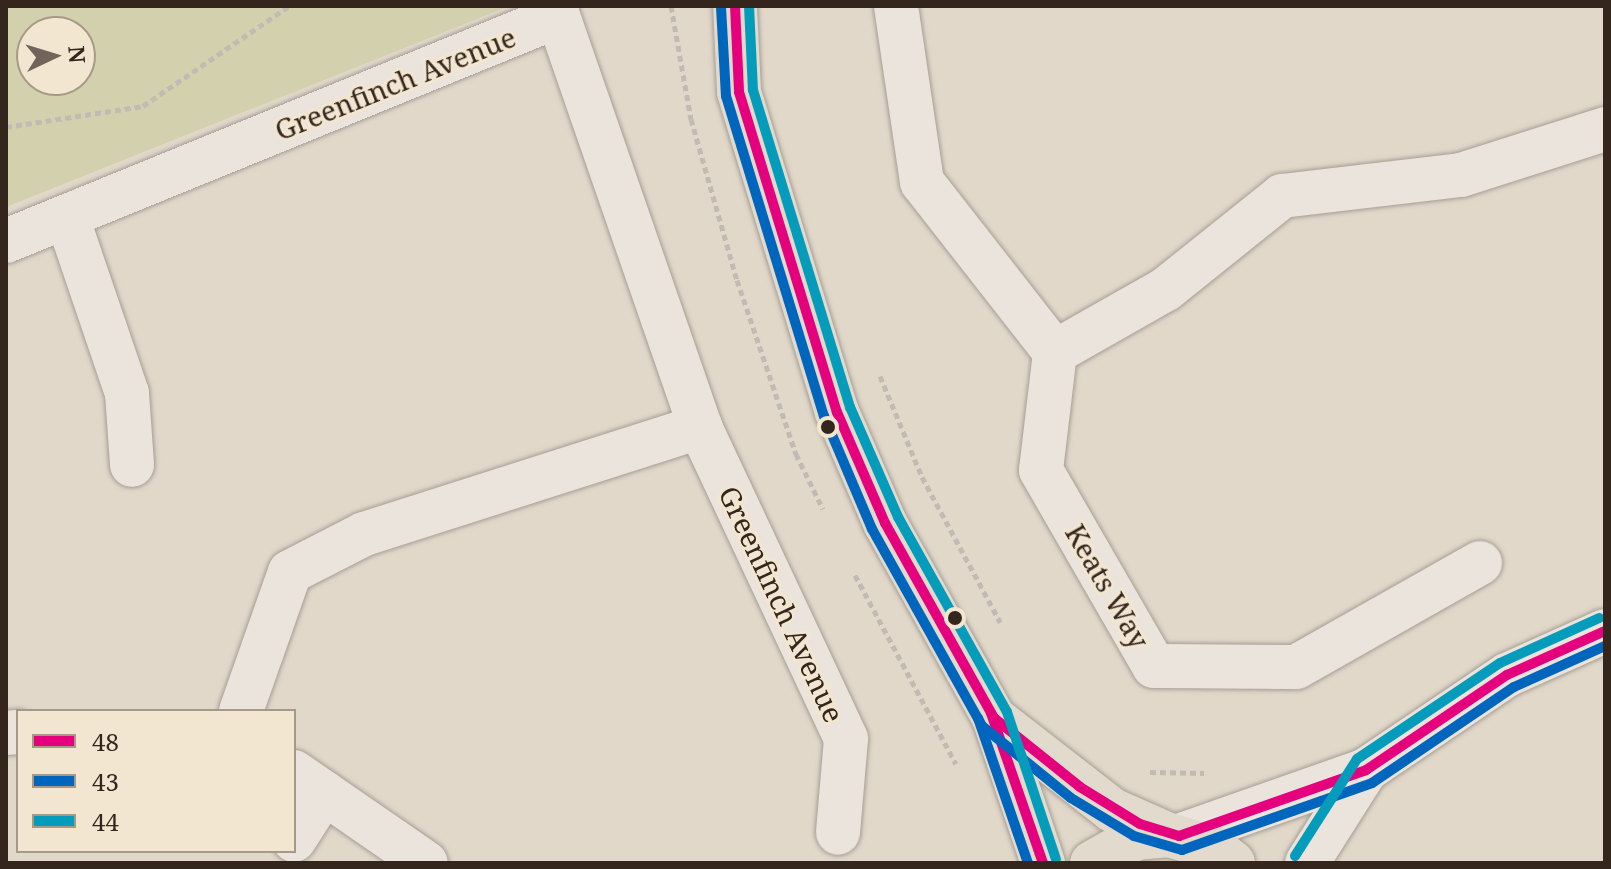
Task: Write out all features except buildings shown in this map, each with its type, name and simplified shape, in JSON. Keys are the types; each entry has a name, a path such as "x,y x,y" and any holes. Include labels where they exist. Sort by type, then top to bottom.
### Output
{"main road":[{"path":"735,6 739,92 837,412 885,523 994,718 1043,863"},
{"path":"994,718 1112,810 1214,848 1233,863"},
{"path":"1092,863 1136,838 1174,835"}],"street":[{"path":"896,6 922,182 1055,352 1166,289 1282,196 1461,175 1605,129"},
{"name":"Greenfinch Avenue","path":"6,241 558,16 700,427 846,739 838,833"},
{"path":"67,217 127,393 132,465"},
{"name":"Keats Way","path":"1055,352 1041,470 1154,666 1296,667 1480,563"},
{"path":"242,709 290,572 364,534 700,427"},
{"path":"1174,835 1366,770 1507,675 1605,631"},
{"path":"1307,863 1366,770"},
{"path":"296,832 309,782 426,863"}],"path":[{"path":"6,127 143,106 289,6"},
{"path":"878,372 922,477 1002,626"},
{"path":"1146,772 1210,772"}],"shaded area":[{"path":"6,6 509,6 6,207"}],"transit line":[{"name":"48","path":"735,6 739,92 837,412 885,523 994,718 1080,787 1140,824 1179,836 1366,770 1507,675 1605,631"},
{"name":"44","path":"749,6 753,90 850,407 898,517 1007,712 1056,859"},
{"name":"43","path":"721,7 726,96 824,416 872,529 982,726 1071,798 1134,836 1182,850 1372,783 1514,687 1605,646"},
{"name":"44","path":"1295,856 1357,759 1500,663 1599,618"},
{"name":"48","path":"991,713 1043,863"},
{"name":"43","path":"978,718 1028,863"}]}
